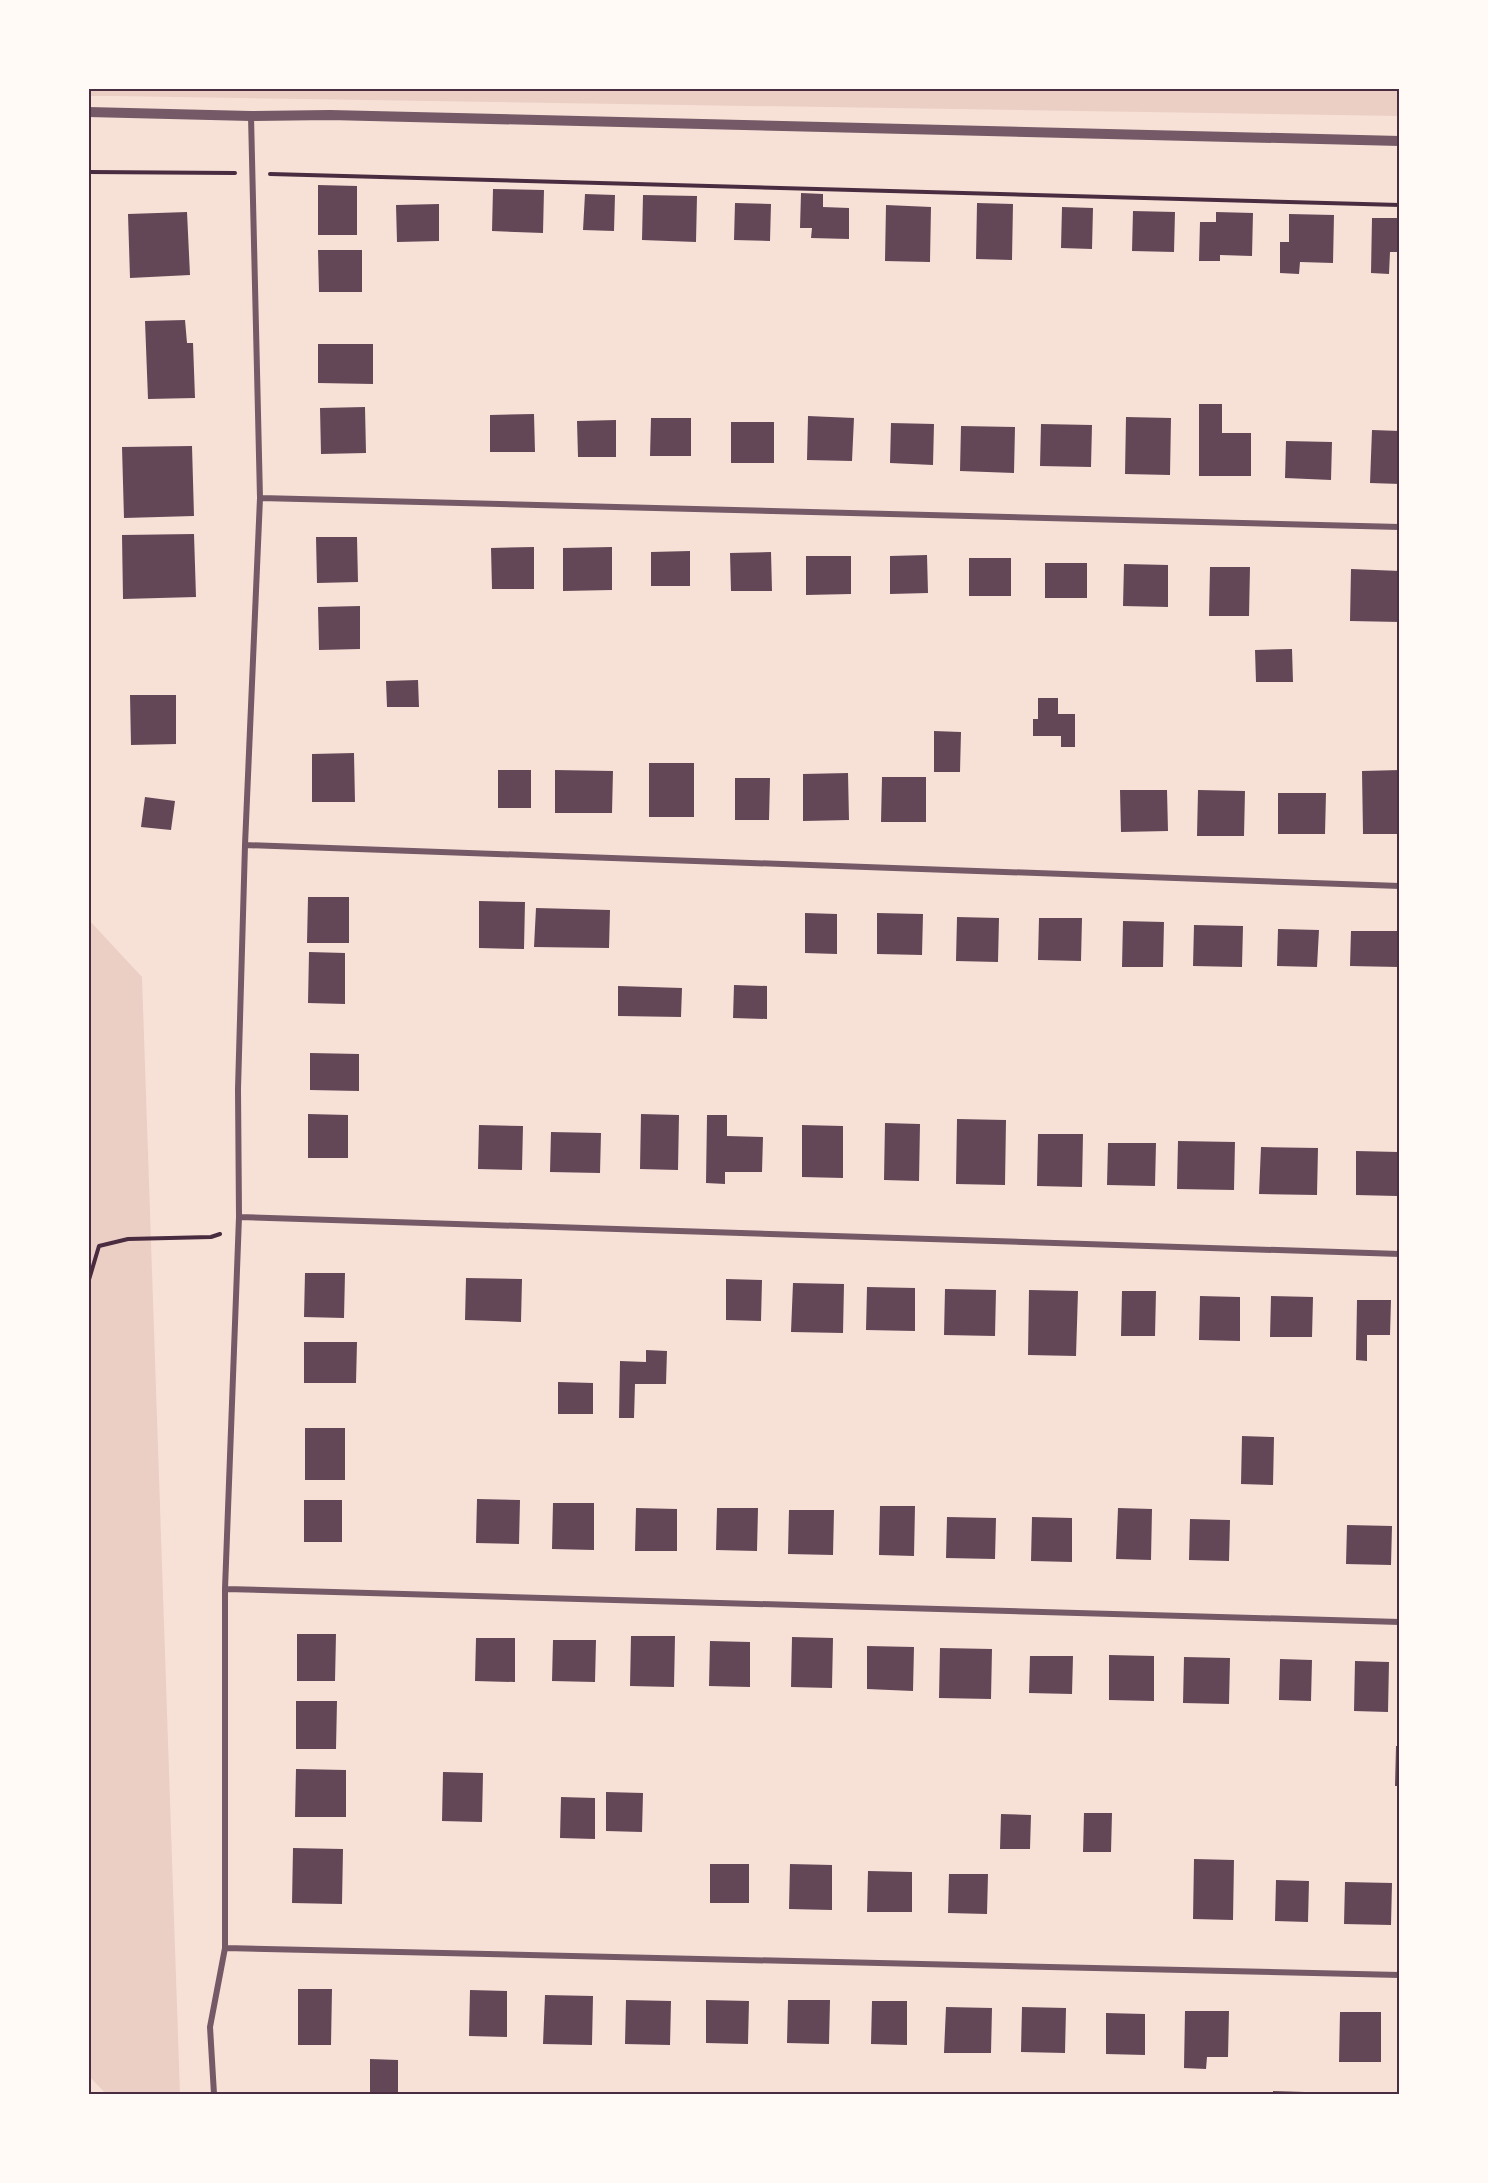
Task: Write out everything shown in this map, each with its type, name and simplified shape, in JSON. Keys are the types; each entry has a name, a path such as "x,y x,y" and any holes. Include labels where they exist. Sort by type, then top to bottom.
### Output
{"street":[{"path":"88,112 251,116 330,115 1400,141"},
{"path":"214,2094 210,2027 225,1948 225,1589 239,1217 238,1089 245,845 261,498 251,116"},
{"path":"261,498 1400,527"},
{"path":"245,845 1400,886"},
{"path":"239,1217 1400,1254"},
{"path":"225,1589 1400,1622"},
{"path":"225,1948 1400,1975"}],"path":[{"path":"88,172 252,173 1400,205"},
{"path":"88,1283 99,1246 128,1239 211,1237 238,1229"}],"shaded area":[{"path":"89,88 1399,88 1400,116 89,96"},
{"path":"88,919 142,977 180,2094 106,2094 89,2076"}],"building":[{"path":"318,185 357,186 357,235 318,235"},
{"path":"493,189 544,190 543,233 492,231"},
{"path":"801,193 823,194 823,207 849,208 849,239 811,238 812,228 800,228"},
{"path":"585,194 615,195 614,231 583,230"},
{"path":"643,195 697,196 696,242 642,240"},
{"path":"735,203 771,204 770,241 734,240"},
{"path":"977,203 1013,204 1012,260 976,259"},
{"path":"439,204 439,241 397,242 396,205"},
{"path":"886,205 931,207 930,262 885,261"},
{"path":"1062,207 1093,208 1092,249 1061,248"},
{"path":"1133,211 1175,212 1174,252 1132,251"},
{"path":"187,212 190,275 130,278 128,214"},
{"path":"1216,212 1253,213 1252,256 1220,255 1220,261 1199,261 1200,222 1216,222"},
{"path":"1289,214 1334,215 1333,263 1300,262 1299,274 1280,273 1280,242 1289,242"},
{"path":"1372,218 1400,218 1400,252 1390,252 1389,274 1371,273"},
{"path":"318,250 362,250 362,292 319,292"},
{"path":"185,320 187,343 193,343 195,398 148,399 145,321"},
{"path":"318,344 373,344 373,384 318,383"},
{"path":"1199,404 1222,404 1222,433 1251,433 1251,476 1199,476"},
{"path":"365,407 366,453 321,454 320,408"},
{"path":"534,414 535,452 490,452 490,415"},
{"path":"808,416 854,418 852,461 807,460"},
{"path":"1126,417 1171,418 1170,475 1125,474"},
{"path":"651,418 691,418 691,456 650,456"},
{"path":"616,420 616,457 578,457 577,421"},
{"path":"731,422 774,422 774,463 731,463"},
{"path":"891,423 934,424 933,465 890,463"},
{"path":"1041,424 1092,425 1091,467 1040,466"},
{"path":"961,426 1015,427 1014,473 960,471"},
{"path":"1372,430 1400,431 1400,484 1370,483"},
{"path":"1286,441 1332,442 1331,480 1285,478"},
{"path":"192,446 194,516 124,518 122,447"},
{"path":"194,534 196,597 123,599 122,535"},
{"path":"316,537 357,537 358,582 317,583"},
{"path":"534,547 534,589 492,589 491,548"},
{"path":"612,547 612,590 563,591 563,548"},
{"path":"690,551 690,586 651,586 651,552"},
{"path":"771,552 772,591 731,591 730,553"},
{"path":"927,555 928,593 890,594 890,556"},
{"path":"806,556 851,556 851,594 806,595"},
{"path":"969,558 1011,558 1011,596 969,596"},
{"path":"1045,563 1087,563 1087,598 1045,598"},
{"path":"1124,564 1168,565 1168,607 1123,606"},
{"path":"1210,567 1250,567 1249,616 1209,616"},
{"path":"1351,569 1400,571 1400,622 1350,621"},
{"path":"360,606 360,649 319,650 318,607"},
{"path":"1292,649 1293,682 1256,682 1255,650"},
{"path":"418,680 419,707 387,707 386,681"},
{"path":"130,695 176,695 176,744 131,745"},
{"path":"1038,698 1058,698 1058,714 1075,714 1075,747 1061,747 1061,736 1033,736 1033,719 1038,719"},
{"path":"934,731 961,732 960,772 934,772"},
{"path":"354,753 355,802 312,802 312,754"},
{"path":"649,763 694,763 694,817 649,817"},
{"path":"498,770 531,770 531,808 498,808"},
{"path":"555,770 613,771 612,813 555,813"},
{"path":"1400,770 1400,834 1363,834 1362,771"},
{"path":"848,773 849,820 803,821 803,774"},
{"path":"882,777 926,777 926,822 881,822"},
{"path":"735,778 770,778 769,820 735,820"},
{"path":"1120,790 1167,790 1168,831 1121,832"},
{"path":"1198,790 1245,791 1244,836 1197,836"},
{"path":"1278,793 1326,793 1325,834 1278,834"},
{"path":"145,797 175,801 171,830 141,827"},
{"path":"308,897 349,897 349,943 307,943"},
{"path":"479,901 525,902 524,949 479,948"},
{"path":"536,908 610,910 609,948 534,947"},
{"path":"805,913 837,914 837,954 805,953"},
{"path":"877,913 923,914 922,955 877,954"},
{"path":"957,917 999,918 998,962 956,961"},
{"path":"1039,918 1082,918 1081,961 1038,960"},
{"path":"1123,921 1164,922 1163,967 1122,967"},
{"path":"1194,925 1243,926 1242,967 1193,966"},
{"path":"1278,929 1319,930 1317,967 1277,966"},
{"path":"1351,931 1399,931 1398,967 1350,966"},
{"path":"309,952 345,953 345,1004 308,1003"},
{"path":"734,985 767,986 767,1019 733,1018"},
{"path":"618,986 682,988 681,1017 618,1016"},
{"path":"310,1053 359,1054 359,1091 310,1090"},
{"path":"308,1114 348,1115 348,1158 308,1158"},
{"path":"641,1114 679,1115 678,1170 640,1169"},
{"path":"707,1115 727,1115 727,1136 763,1137 762,1172 725,1172 725,1184 706,1183"},
{"path":"957,1119 1006,1120 1005,1185 956,1184"},
{"path":"885,1123 920,1124 919,1181 884,1180"},
{"path":"479,1125 523,1126 522,1170 478,1169"},
{"path":"802,1125 843,1126 843,1178 802,1177"},
{"path":"551,1132 601,1133 600,1173 550,1172"},
{"path":"1038,1134 1083,1134 1082,1187 1037,1186"},
{"path":"1178,1141 1235,1142 1234,1190 1177,1189"},
{"path":"1108,1143 1156,1143 1155,1186 1107,1185"},
{"path":"1261,1147 1318,1148 1317,1195 1259,1194"},
{"path":"1356,1151 1398,1152 1397,1196 1356,1195"},
{"path":"305,1273 345,1273 344,1318 304,1317"},
{"path":"466,1278 522,1279 521,1322 465,1320"},
{"path":"726,1279 762,1280 761,1321 726,1320"},
{"path":"793,1283 844,1284 843,1333 791,1332"},
{"path":"867,1287 915,1288 915,1331 866,1330"},
{"path":"945,1289 996,1290 995,1336 944,1335"},
{"path":"1029,1290 1078,1291 1076,1356 1028,1355"},
{"path":"1122,1291 1156,1291 1155,1336 1121,1336"},
{"path":"1200,1296 1240,1297 1240,1341 1199,1340"},
{"path":"1271,1296 1313,1297 1312,1337 1270,1337"},
{"path":"1357,1300 1391,1300 1390,1335 1367,1335 1367,1361 1356,1360"},
{"path":"304,1342 357,1342 356,1383 304,1383"},
{"path":"646,1350 667,1351 666,1384 635,1384 634,1418 619,1418 620,1361 646,1362"},
{"path":"558,1382 593,1383 593,1414 558,1414"},
{"path":"305,1428 345,1428 345,1480 305,1480"},
{"path":"1242,1436 1274,1437 1273,1485 1241,1484"},
{"path":"477,1499 520,1500 519,1544 476,1543"},
{"path":"304,1500 342,1500 342,1542 304,1542"},
{"path":"553,1503 594,1503 594,1550 552,1549"},
{"path":"880,1506 915,1506 914,1556 879,1555"},
{"path":"636,1508 677,1509 677,1551 635,1551"},
{"path":"717,1508 758,1508 757,1551 716,1550"},
{"path":"1118,1508 1152,1509 1151,1560 1116,1559"},
{"path":"789,1510 834,1510 833,1555 788,1554"},
{"path":"947,1517 996,1518 995,1559 946,1558"},
{"path":"1032,1517 1072,1518 1072,1562 1031,1561"},
{"path":"1190,1519 1230,1520 1229,1561 1189,1560"},
{"path":"1347,1525 1392,1526 1391,1565 1346,1564"},
{"path":"297,1634 336,1634 335,1681 297,1681"},
{"path":"631,1636 675,1636 674,1687 630,1686"},
{"path":"792,1637 833,1638 832,1688 791,1687"},
{"path":"476,1638 515,1638 515,1682 475,1681"},
{"path":"553,1640 596,1640 595,1682 552,1681"},
{"path":"710,1641 750,1642 750,1687 709,1686"},
{"path":"867,1646 914,1647 913,1691 867,1689"},
{"path":"940,1648 992,1649 991,1699 939,1698"},
{"path":"1109,1655 1154,1656 1154,1701 1109,1700"},
{"path":"1030,1656 1073,1656 1072,1694 1029,1693"},
{"path":"1184,1657 1230,1658 1229,1704 1183,1703"},
{"path":"1280,1659 1312,1660 1311,1701 1279,1700"},
{"path":"1355,1661 1389,1662 1388,1712 1354,1711"},
{"path":"296,1701 337,1701 336,1749 296,1749"},
{"path":"1396,1746 1400,1746 1400,1786 1395,1786"},
{"path":"296,1769 346,1770 346,1817 295,1817"},
{"path":"443,1772 483,1773 482,1822 442,1821"},
{"path":"606,1792 643,1793 642,1832 606,1831"},
{"path":"561,1797 595,1798 595,1839 560,1838"},
{"path":"1084,1813 1112,1813 1111,1852 1083,1852"},
{"path":"1001,1814 1031,1815 1030,1849 1000,1849"},
{"path":"293,1848 343,1849 342,1904 292,1903"},
{"path":"1194,1859 1234,1860 1233,1920 1193,1919"},
{"path":"710,1864 749,1864 749,1903 710,1903"},
{"path":"790,1864 832,1865 832,1910 789,1909"},
{"path":"868,1871 912,1872 912,1912 867,1912"},
{"path":"949,1874 988,1874 987,1914 948,1913"},
{"path":"1276,1880 1309,1881 1308,1922 1275,1921"},
{"path":"1345,1882 1392,1883 1391,1925 1344,1924"},
{"path":"298,1989 332,1989 331,2045 298,2045"},
{"path":"470,1990 507,1991 507,2037 469,2036"},
{"path":"545,1995 593,1996 592,2045 543,2044"},
{"path":"626,2000 671,2001 670,2045 625,2044"},
{"path":"706,2000 749,2001 748,2044 706,2043"},
{"path":"788,2000 830,2000 829,2044 787,2043"},
{"path":"872,2001 907,2001 907,2045 871,2044"},
{"path":"946,2007 992,2008 991,2053 944,2053"},
{"path":"1022,2007 1066,2008 1065,2053 1021,2052"},
{"path":"1185,2011 1229,2011 1228,2057 1207,2057 1206,2069 1184,2068"},
{"path":"1340,2012 1381,2012 1381,2062 1339,2062"},
{"path":"1106,2013 1145,2014 1145,2055 1106,2054"},
{"path":"370,2059 398,2060 398,2093 370,2092"},
{"path":"1273,2091 1305,2092 1305,2094 1273,2094"}]}
